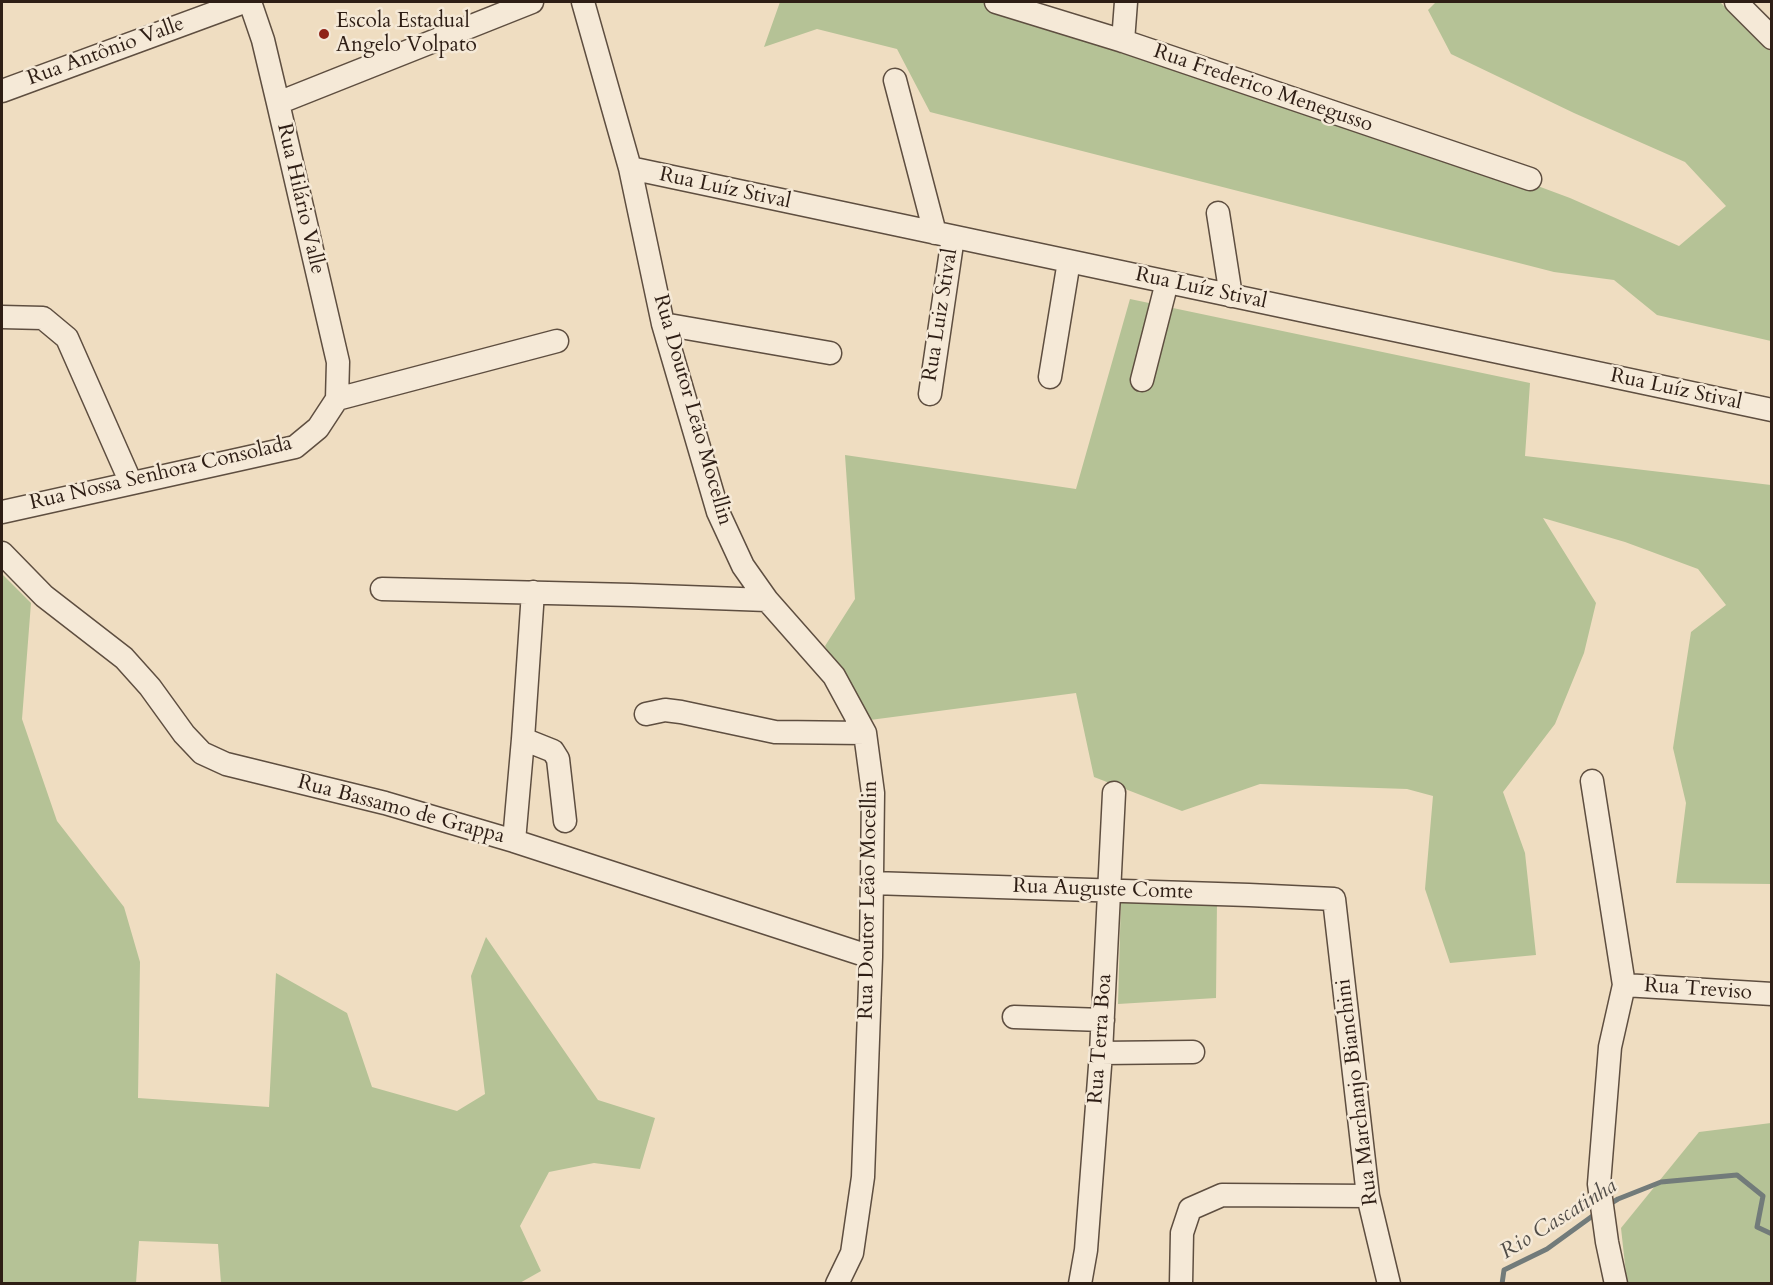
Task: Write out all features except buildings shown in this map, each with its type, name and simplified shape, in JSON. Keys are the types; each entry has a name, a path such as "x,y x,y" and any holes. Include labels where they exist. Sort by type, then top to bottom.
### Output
{"street":[{"name":"Rua Antônio Valle","path":"2,91 244,2"},
{"name":"Rua Hilário Valle","path":"250,2 278,103 338,362 337,399"},
{"path":"278,103 532,2"},
{"name":"Rua Doutor Leão Mocellin","path":"583,2 630,168 663,324 718,512 743,566 767,600 834,676 865,733 873,793 871,957 863,1177 852,1253 837,1284"},
{"name":"Rua Frederico Menegusso","path":"996,2 1123,41 1530,179"},
{"path":"1123,41 1126,2"},
{"path":"1736,2 1772,38"},
{"name":"Rua Luiz Stival","path":"895,80 944,235 930,394"},
{"name":"Rua Luíz Stival","path":"630,168 1772,410"},
{"path":"1218,213 1231,296"},
{"path":"1050,377 1069,261"},
{"path":"1142,380 1167,282"},
{"path":"2,317 44,318 68,338 130,483"},
{"path":"663,324 830,353"},
{"path":"337,399 557,341"},
{"name":"Rua Nossa Senhora Consolada","path":"2,512 295,447 318,428 337,399"},
{"name":"Rua Bassamo de Grappa","path":"2,553 44,596 124,658 150,687 184,734 202,753 226,764 385,803 514,841 871,957"},
{"path":"382,589 767,600"},
{"path":"514,841 533,592"},
{"path":"646,714 665,710 681,712 774,732 865,733"},
{"path":"523,739 553,751 558,759 566,821"},
{"path":"1592,781 1624,985 1610,1047 1599,1184 1607,1242 1616,1284"},
{"name":"Rua Terra Boa","path":"1080,1284 1086,1250 1101,1053 1114,793"},
{"name":"Rua Auguste Comte","path":"872,883 1334,899"},
{"name":"Rua Marchanjo Bianchini","path":"1334,899 1368,1196 1389,1284"},
{"name":"Rua Treviso","path":"1624,985 1772,994"},
{"path":"1014,1017 1103,1020"},
{"path":"1101,1053 1193,1052"},
{"path":"1181,1284 1182,1233 1190,1209 1222,1195 1368,1196"},
{"path":"852,1253 856,1284"}],"green space":[{"path":"780,2 982,2 1441,150 1570,198 1679,246 1726,206 1685,162 1574,113 1451,54 1428,10 1436,2 1720,2 1771,52 1771,341 1657,315 1614,280 1554,272 930,112 897,49 817,29 764,47"},
{"path":"1130,299 1530,383 1525,456 1771,485 1771,884 1676,883 1686,803 1673,748 1691,632 1726,605 1698,569 1625,542 1543,518 1596,603 1584,653 1555,724 1503,792 1525,853 1536,955 1450,963 1425,889 1433,796 1407,789 1260,784 1182,811 1094,777 1076,693 870,720 825,646 855,599 845,455 1076,489"},
{"path":"2,574 31,603 22,719 57,821 124,907 140,962 138,1098 269,1107 276,973 347,1013 372,1087 457,1111 485,1094 471,976 486,937 598,1100 655,1118 640,1169 594,1163 549,1172 520,1226 541,1271 518,1284 221,1283 218,1244 139,1241 136,1283 2,1283"},
{"path":"1121,898 1217,901 1216,998 1118,1004"},
{"path":"1771,1123 1771,1283 1627,1283 1621,1228 1699,1132"}],"waterway":[{"name":"Rio Cascatinha","path":"1608,1205 1661,1182 1737,1175 1763,1196 1757,1227 1772,1234"},
{"name":"Rio Cascatinha","path":"1502,1284 1504,1270 1547,1249 1598,1212"}],"place":[{"name":"Escola Estadual Angelo Volpato","path":"324,34"}]}
